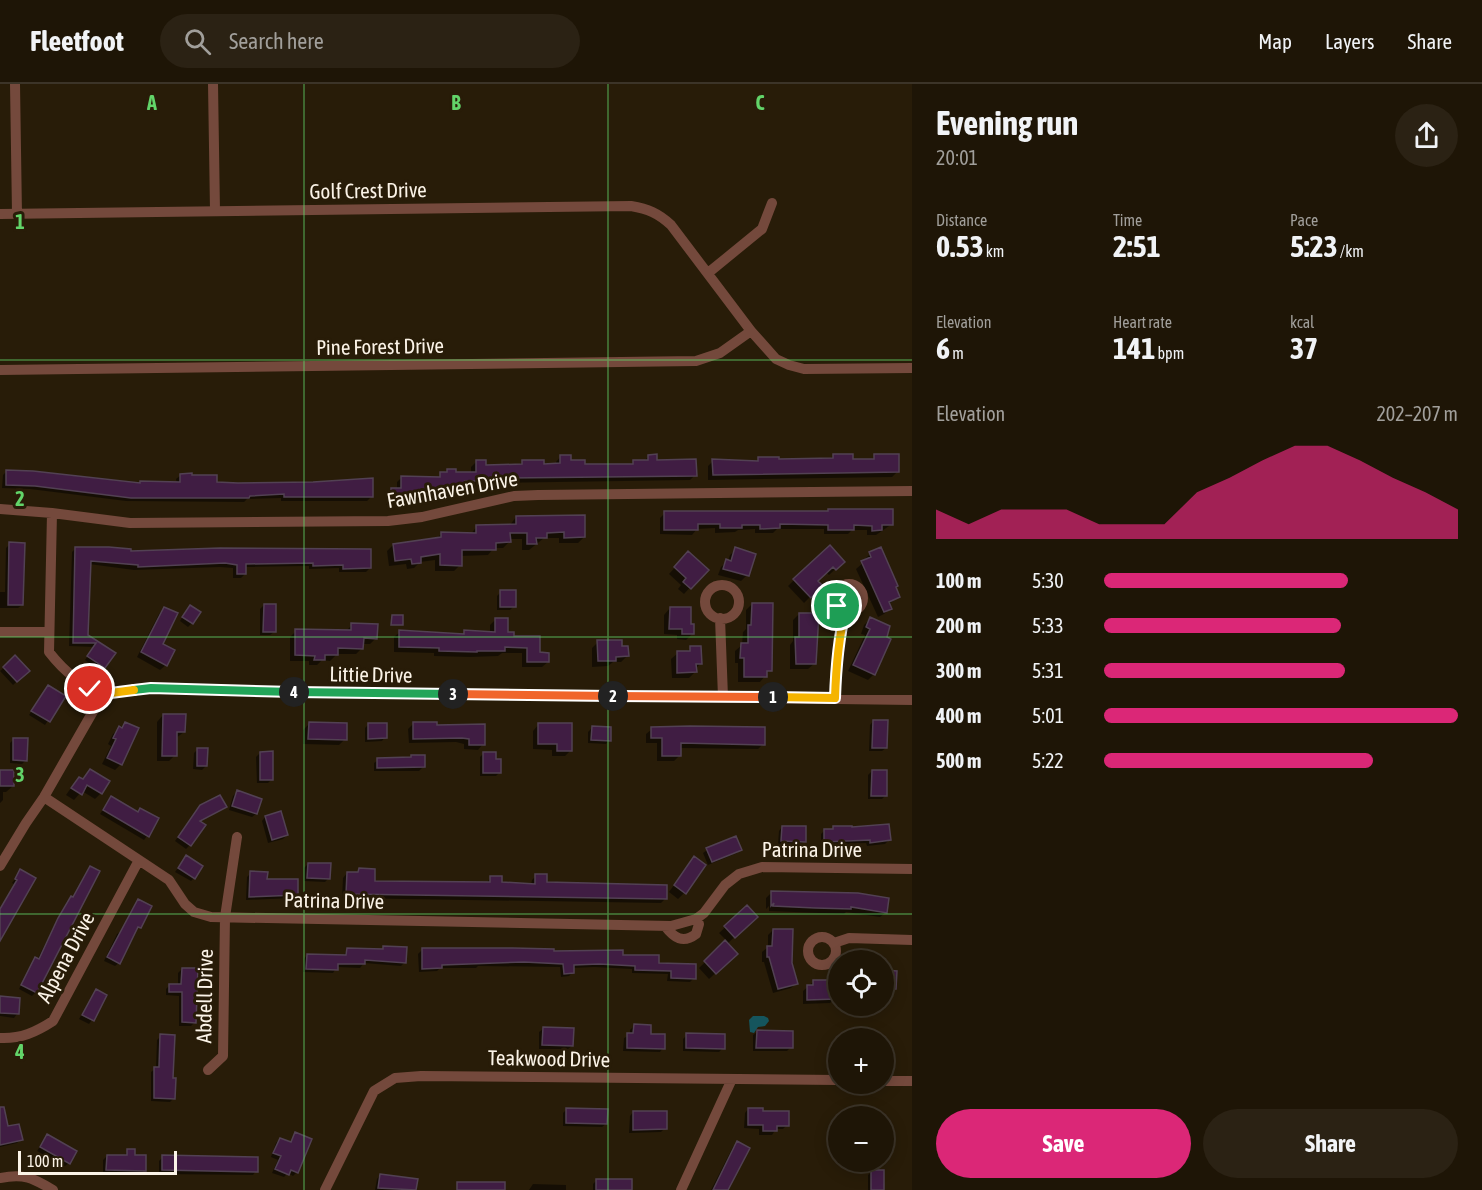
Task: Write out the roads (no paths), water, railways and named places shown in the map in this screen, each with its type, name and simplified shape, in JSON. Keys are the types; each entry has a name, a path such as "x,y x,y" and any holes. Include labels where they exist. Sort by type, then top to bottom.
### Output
{"street":[{"path":"15,84 17,214"},
{"path":"213,84 215,211"},
{"path":"708,273 762,229 772,203"},
{"name":"Golf Crest Drive","path":"0,214 631,206 649,209 659,214 671,225 751,331 776,358 804,369 912,368"},
{"name":"Pine Forest Drive","path":"0,370 696,361 720,353 751,331"},
{"name":"Fawnhaven Drive","path":"0,509 130,523 388,521 422,517 514,496 912,491"},
{"path":"0,866 44,797 103,694 90,689 57,663 49,652 52,513"},
{"path":"835,698 839,635 845,612"},
{"path":"720,618 723,697"},
{"path":"0,632 49,632"},
{"name":"Littie Drive","path":"103,694 151,688 912,700"},
{"name":"Patrina Drive","path":"44,797 169,880 185,904 194,912 211,917 664,926 697,918 710,906 725,885 739,874 762,867 912,869"},
{"name":"Abdell Drive","path":"208,1070 223,1056 225,918 237,837"},
{"name":"Alpena Drive","path":"0,1038 33,1033 53,1022 139,860"},
{"name":"Patrina Drive","path":"664,926 670,934 678,939 686,940 696,934 699,924 697,918"},
{"path":"834,943 849,938 912,940"},
{"name":"Teakwood Drive","path":"325,1190 374,1091 395,1078 421,1076 828,1080"},
{"path":"681,1190 732,1079"},
{"path":"894,1081 912,1081"},
{"path":"0,1178 18,1174 36,1180 53,1190"}],"water":[{"path":"753,1016 764,1016 769,1021 765,1026 758,1027 754,1033 750,1032 749,1020"}]}
